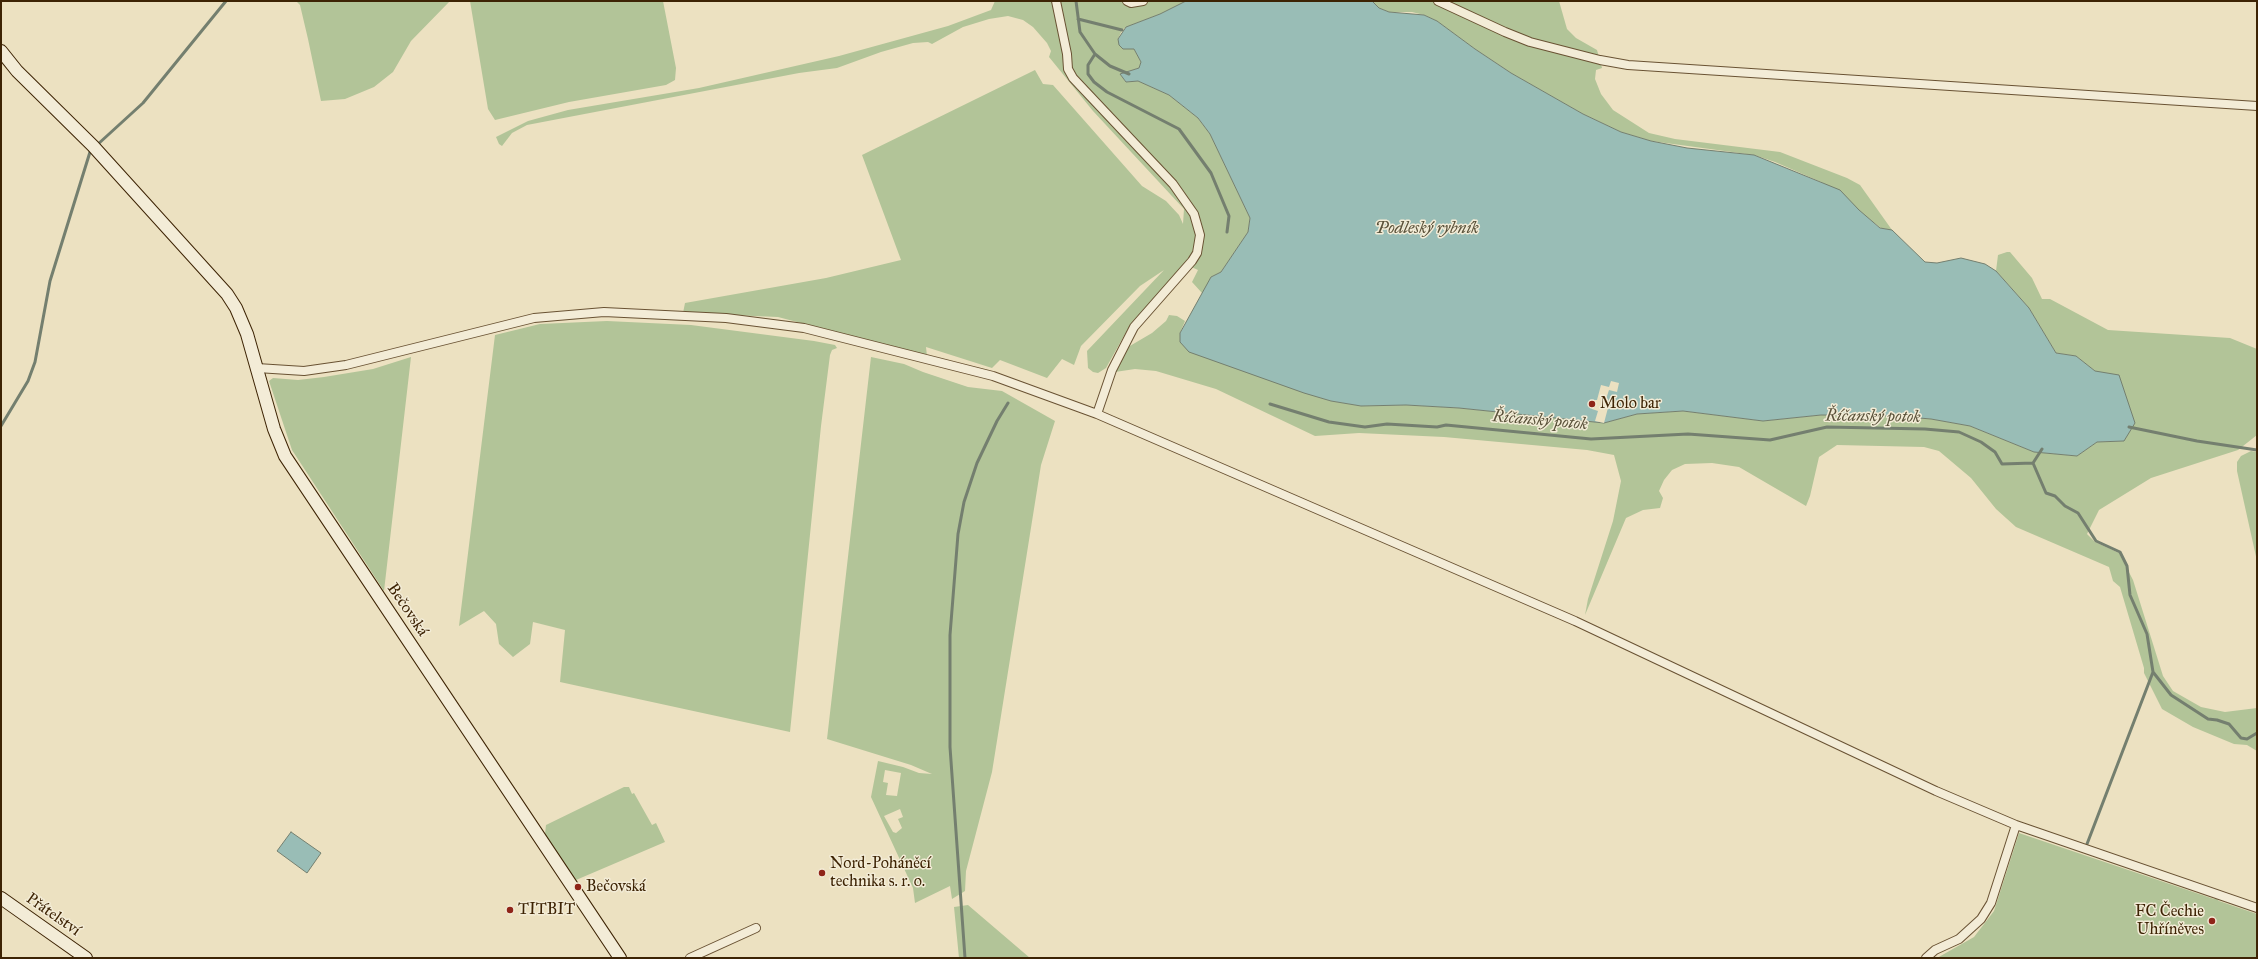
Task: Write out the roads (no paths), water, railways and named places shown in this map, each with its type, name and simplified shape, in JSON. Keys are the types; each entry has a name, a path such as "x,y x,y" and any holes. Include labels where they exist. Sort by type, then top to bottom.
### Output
{"street":[{"path":"1056,1 1067,54 1068,69 1073,78 1173,184 1194,214 1200,235 1197,253 1192,261 1134,327 1112,370 1098,414"},
{"path":"1129,2 1143,1"},
{"path":"1438,1 1530,42 1628,65 2257,106"},
{"name":"Bečovská","path":"1,51 17,71 95,148 227,294 242,321 277,438 296,474 620,958"},
{"path":"257,368 304,371 346,366 534,318 604,312 726,318 804,328 993,376 1098,414 1575,621 1936,791 2016,825 2257,908"},
{"path":"1926,958 1935,950 1959,939 1981,919 1991,903 2016,825"},
{"name":"Přátelství","path":"1,898 86,958"},
{"path":"690,958 756,928"}],"water":[{"name":"Podleský rybník","path":"1186,1 1372,1 1379,8 1389,12 1424,15 1437,21 1511,73 1583,114 1621,132 1651,141 1687,148 1754,155 1840,190 1859,210 1880,228 1892,230 1925,262 1937,263 1961,258 1985,264 1996,271 2029,308 2056,353 2076,356 2095,371 2119,375 2135,423 2124,441 2097,442 2077,456 2034,452 1970,426 1931,419 1896,416 1821,415 1763,421 1683,411 1637,414 1604,423 1459,408 1406,405 1361,406 1331,401 1304,393 1189,352 1180,342 1180,333 1211,277 1221,272 1248,232 1250,218 1210,134 1198,118 1169,95 1138,81 1126,82 1120,74 1139,68 1141,62 1134,49 1123,49 1119,45 1118,39 1126,27 1160,14"},
{"path":"291,832 321,853 307,873 277,851"}],"waterway":[{"path":"97,145 143,103 226,1"},
{"name":"Říčanský potok","path":"1076,1 1080,32 1095,54 1088,65 1088,74 1094,82 1107,92 1179,129 1211,173 1229,216 1227,232"},
{"path":"1078,19 1122,30"},
{"path":"1095,54 1110,66 1129,74"},
{"path":"1,426 28,381 35,362 50,281 90,152 93,149"},
{"path":"965,958 950,747 950,635 958,534 964,502 977,463 997,421 1008,403"},
{"name":"Říčanský potok","path":"1270,404 1329,422 1365,427 1387,424 1437,427 1446,425 1591,439 1688,434 1770,440 1827,427 1925,429 1959,432 1981,442 1995,452 2002,464 2033,463 2046,493 2055,496 2065,506 2078,513 2096,541 2120,552 2127,566 2130,595 2147,634 2153,672 2171,695 2208,719 2229,724 2241,738 2247,739 2257,733"},
{"path":"2129,427 2197,441 2257,450"},
{"path":"2033,463 2042,449"},
{"path":"2087,844 2153,672"}],"place":[{"name":"Molo bar","path":"1592,404"},
{"name":"Nord-Poháněcí technika s. r. o.","path":"822,873"},
{"name":"Bečovská","path":"578,887"},
{"name":"TITBIT","path":"510,910"},
{"name":"FC Čechie Uhříněves","path":"2212,921"}]}
